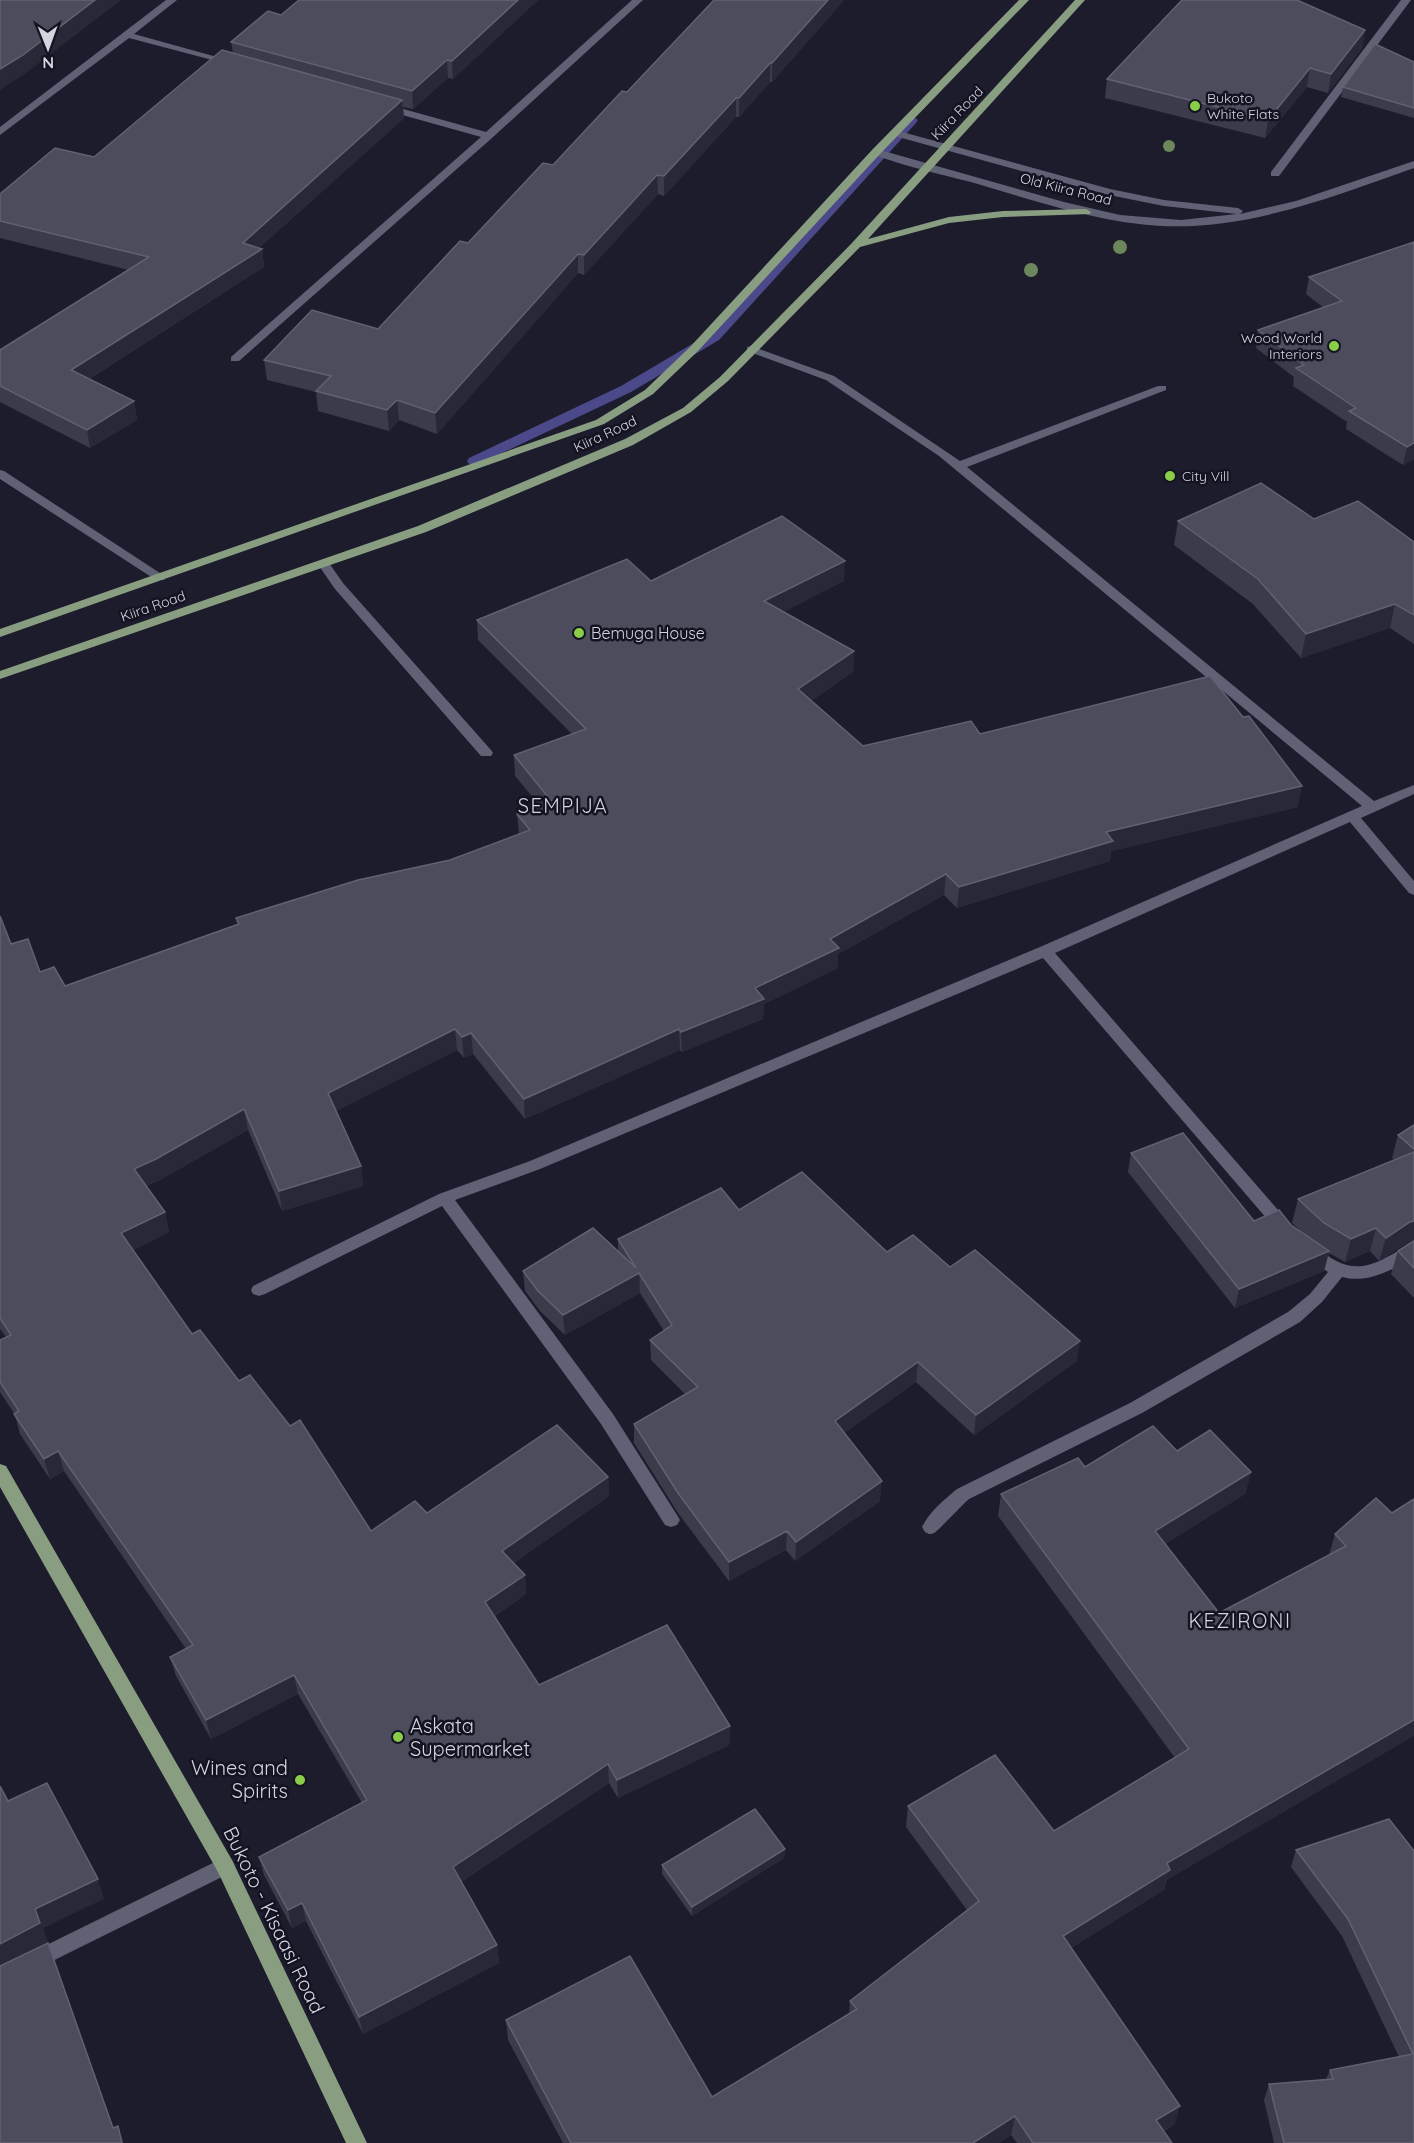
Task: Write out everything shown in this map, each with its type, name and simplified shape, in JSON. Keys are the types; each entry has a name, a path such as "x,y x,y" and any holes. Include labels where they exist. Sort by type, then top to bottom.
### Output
{"main road":[{"name":"Kiira Road","path":"0,633 588,426 649,392 694,349 876,152 1024,0"},
{"name":"Kiira Road","path":"0,675 422,529 629,442 687,410 724,379 855,246 1080,0"},
{"path":"855,246 949,220 1003,214 1086,212"},
{"name":"Bukoto - Kisaasi Road","path":"0,1471 225,1866 357,2143"}],"street":[{"path":"0,132 125,33 172,0"},
{"path":"235,359 638,0"},
{"path":"1275,174 1406,0"},
{"path":"125,33 239,66"},
{"path":"375,104 488,136"},
{"name":"Old Kiira Road","path":"895,133 1109,192 1164,203 1253,213"},
{"name":"Old Kiira Road","path":"876,152 1086,212 1154,223 1179,224 1211,222 1253,213 1358,184 1414,164"},
{"path":"752,349 830,378 943,453 1373,808"},
{"path":"959,466 1162,388"},
{"path":"0,474 160,577"},
{"path":"323,563 339,586 486,753"},
{"path":"259,1290 446,1198 535,1165 1045,951 1414,789"},
{"path":"1353,817 1414,890"},
{"path":"1045,951 1294,1239 1315,1256 1339,1269 1358,1274 1373,1273 1414,1249"},
{"path":"446,1198 500,1276 607,1419 671,1520"},
{"path":"931,1527 946,1508 963,1494 1136,1408 1294,1317 1316,1298 1339,1269"},
{"path":"0,1978 225,1866"}],"building":[{"path":"0,0 95,0 23,55 0,69"},
{"path":"299,0 518,0 452,61 447,60 412,91 231,42 268,11 281,15"},
{"path":"714,0 828,0 772,63 739,98 736,98 664,176 657,175 584,255 578,254 435,413 397,400 387,410 316,391 331,376 264,360 312,310 378,329 460,241 468,243 543,163 553,165 622,91 627,92"},
{"path":"1182,0 1297,0 1365,30 1331,74 1310,68 1268,120 1107,79"},
{"path":"1375,44 1414,62 1414,108 1343,87"},
{"path":"222,50 402,100 243,243 262,249 71,370 134,401 87,430 0,386 0,350 149,257 0,221 0,194 55,148 94,157"},
{"path":"1414,242 1414,443 1407,447 1349,411 1356,408 1296,368 1304,365 1258,330 1342,301 1309,277"},
{"path":"1261,483 1314,519 1358,501 1414,542 1414,615 1395,604 1306,634 1258,579 1178,521"},
{"path":"782,516 845,561 764,601 854,651 798,689 863,746 971,721 980,734 1210,676 1243,717 1249,716 1302,786 1106,832 1113,841 959,887 946,874 830,939 839,948 755,988 764,999 681,1032 679,1029 524,1099 471,1033 462,1037 455,1029 328,1093 361,1166 279,1191 244,1109 134,1169 165,1212 121,1233 192,1334 200,1330 239,1381 250,1375 290,1426 300,1420 371,1531 415,1501 427,1513 557,1425 608,1477 502,1551 525,1575 485,1602 539,1685 667,1625 730,1726 617,1780 608,1764 453,1867 497,1945 359,2017 302,1903 288,1910 259,1857 367,1800 294,1675 206,1720 170,1657 193,1645 58,1451 44,1459 14,1414 19,1411 0,1382 0,1340 11,1335 0,1318 0,916 11,944 28,939 40,972 54,967 65,986 239,924 236,918 358,880 450,860 530,830 517,814 552,802 514,755 586,729 477,620 627,559 651,581"},
{"path":"1414,1125 1414,1149 1398,1135"},
{"path":"1183,1133 1254,1221 1279,1210 1291,1225 1329,1251 1239,1289 1131,1153"},
{"path":"1414,1152 1414,1221 1386,1238 1376,1228 1351,1239 1324,1223 1298,1199"},
{"path":"802,1172 887,1252 913,1235 950,1267 975,1250 1080,1341 976,1415 918,1362 835,1421 882,1481 796,1542 787,1531 729,1562 678,1493 634,1424 698,1387 650,1340 672,1325 639,1273 563,1315 538,1291 523,1271 593,1228 636,1268 618,1239 721,1188 739,1210"},
{"path":"1414,1241 1414,1268 1398,1251"},
{"path":"1153,1426 1177,1451 1210,1430 1251,1472 1155,1531 1219,1613 1346,1546 1335,1534 1376,1498 1392,1513 1414,1499 1414,1720 1167,1863 1170,1870 1063,1936 1180,2106 1156,2120 1172,2143 1033,2143 1015,2116 973,2143 571,2143 506,2020 630,1956 712,2097 857,2009 850,2001 979,1901 908,1806 995,1755 1054,1831 1189,1749 1001,1494 1078,1458 1085,1467"},
{"path":"47,1783 98,1879 35,1909 40,1923 0,1944 0,1786 8,1801"},
{"path":"755,1809 785,1849 692,1907 662,1865"},
{"path":"1389,1819 1414,1851 1414,2143 1284,2143 1269,2084 1333,2079 1330,2070 1413,2054 1348,1919 1296,1850"},
{"path":"48,1943 113,2128 118,2126 122,2143 0,2143 0,1966"}],"waterway":[{"path":"474,461 626,389 714,337 912,120"}],"place":[{"name":"Bukoto White Flats","path":"1195,106"},
{"name":"Wood World Interiors","path":"1334,346"},
{"name":"City Vill","path":"1170,476"},
{"name":"Bemuga House","path":"579,633"},
{"name":"Askata Supermarket","path":"398,1737"},
{"name":"Wines and Spirits","path":"300,1780"}],"district":[{"name":"SEMPIJA","path":"563,806"},
{"name":"KEZIRONI","path":"1240,1621"}]}
